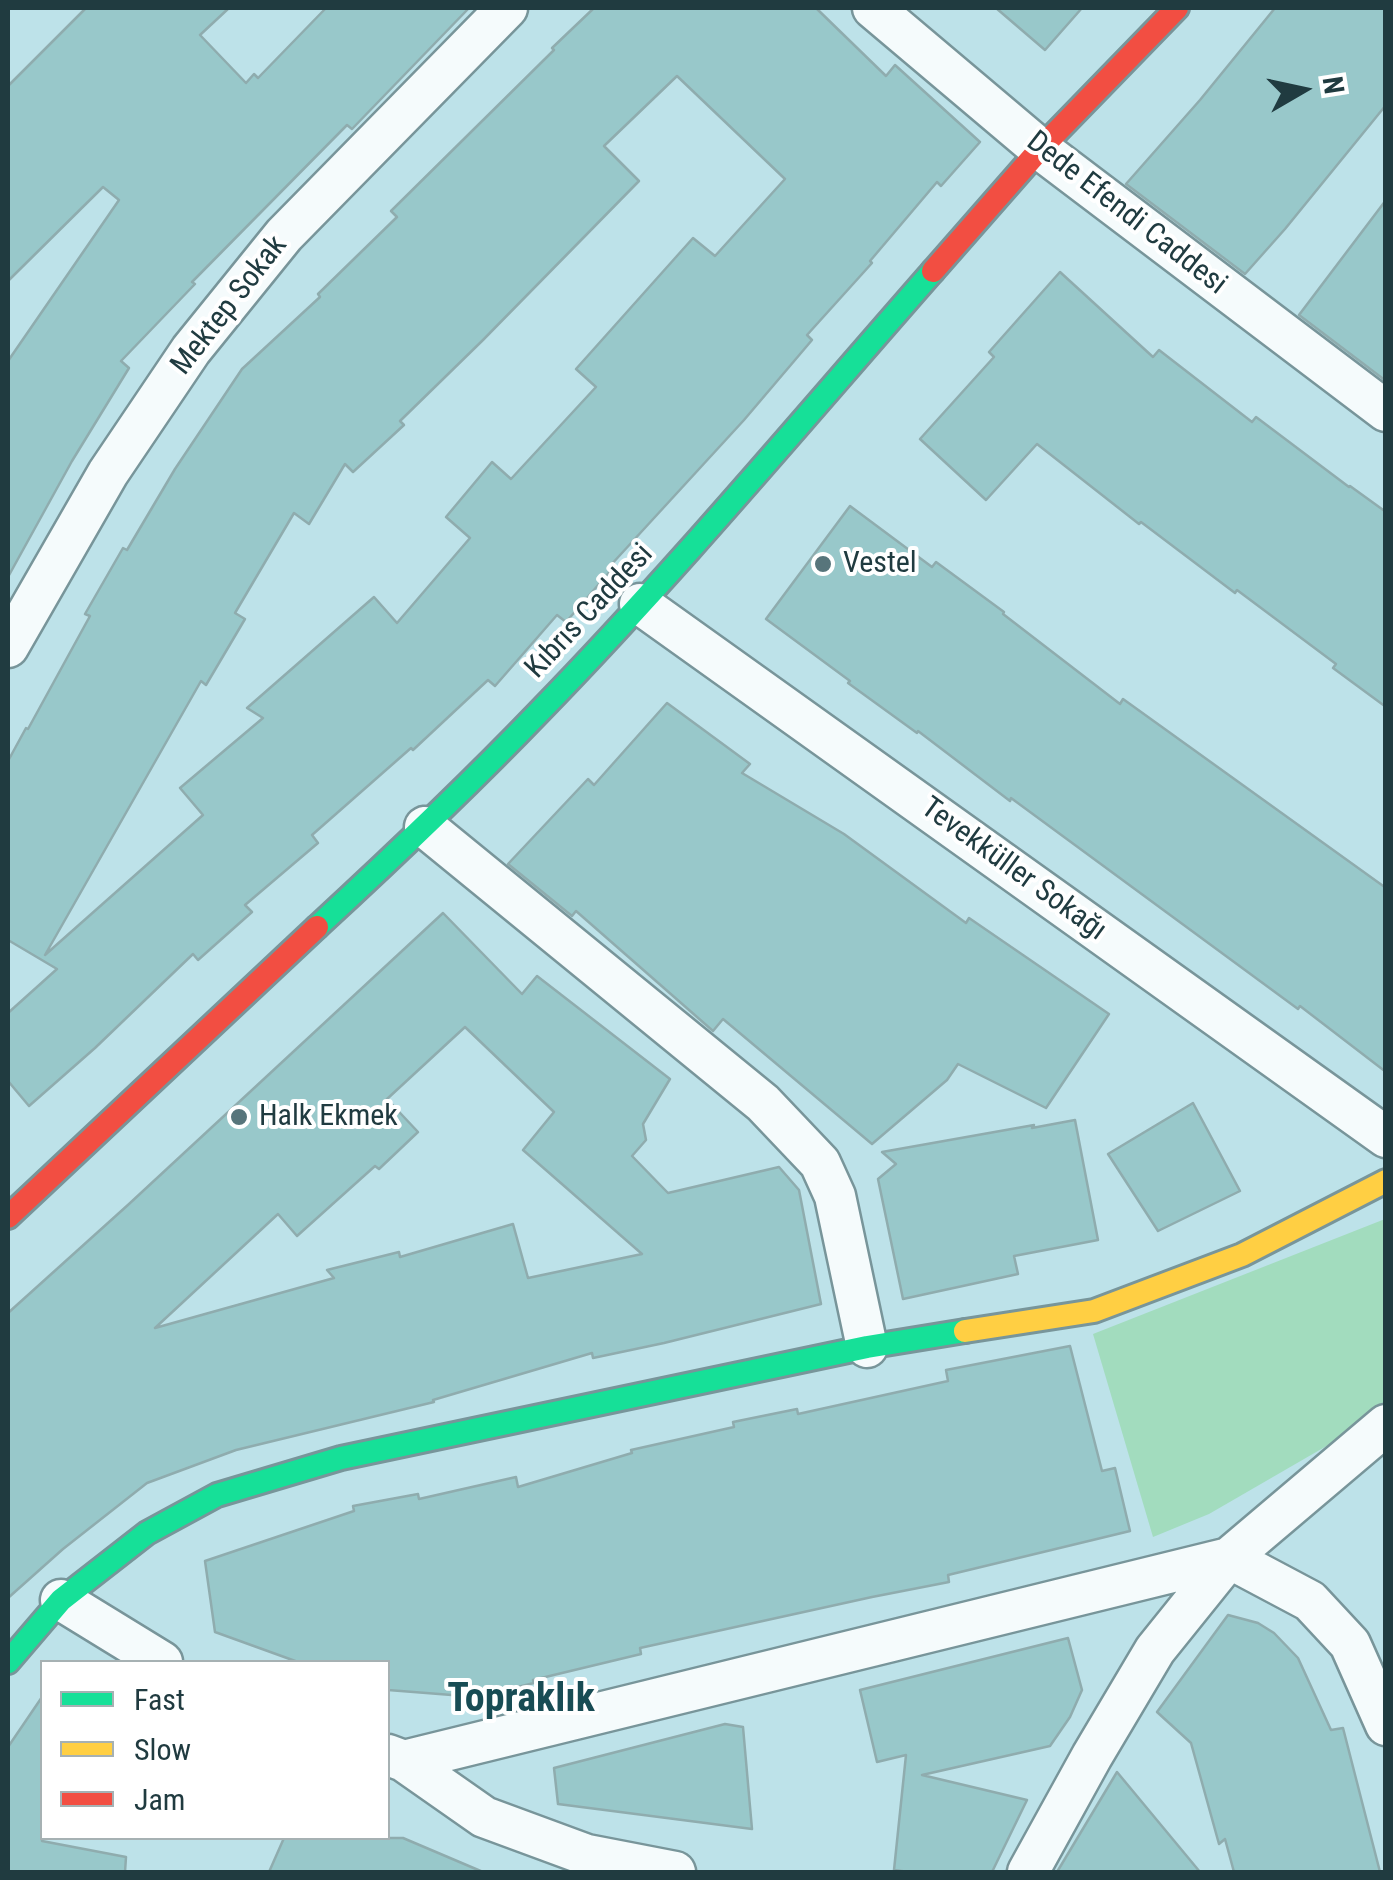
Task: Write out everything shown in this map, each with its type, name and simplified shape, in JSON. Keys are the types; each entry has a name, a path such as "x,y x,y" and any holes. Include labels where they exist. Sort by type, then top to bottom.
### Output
{"main road":[{"name":"Kıbrıs Caddesi","path":"8,1218 425,827 541,710 640,604 1040,149 1177,8"},
{"path":"8,1662 61,1600 147,1533 217,1495 340,1458 867,1347 1094,1311 1242,1255 1386,1181"}],"street":[{"name":"Mektep Sokak","path":"8,647 108,472 191,350 284,235 507,8"},
{"name":"Dede Efendi Caddesi","path":"873,8 1040,149 1386,411"},
{"name":"Tevekküller Sokağı","path":"640,604 1386,1136"},
{"path":"425,827 763,1103 820,1163 835,1196 867,1347"},
{"path":"1028,1872 1155,1650 1229,1558 1386,1425"},
{"path":"396,1758 1229,1558 1310,1601 1350,1644 1386,1725"},
{"path":"61,1600 159,1660"},
{"path":"396,1758 484,1817 588,1855 675,1872"}],"green space":[{"path":"1385,1219 1385,1402 1330,1444 1209,1514 1153,1537 1093,1334"}],"building":[{"path":"86,8 229,8 200,35 246,83 254,74 258,78 326,8 469,8 352,129 347,125 192,282 195,284 121,361 129,368 8,577 8,361 119,200 103,187 8,281 8,86"},
{"path":"594,8 816,8 886,76 895,65 980,142 941,186 937,182 807,335 812,340 610,566 613,568 566,622 557,615 495,686 488,680 312,835 318,843 245,905 252,912 198,960 193,954 29,1106 8,1081 8,1013 57,969 8,940 8,761 90,616 85,614 123,548 127,550 242,369 320,297 318,294 397,217 391,211","holes":["677,76 785,179 715,256 693,238 576,369 596,387 511,479 492,462 446,517 470,538 397,623 374,597 247,708 263,718 180,788 203,815 45,955 201,681 206,685 245,619 235,613 294,513 309,524 345,464 353,472 404,425 400,421 639,181 604,146"]},
{"path":"996,8 1082,8 1045,50"},
{"path":"1275,8 1386,8 1386,105 1245,274 1126,184"},
{"path":"1386,200 1386,381 1299,315"},
{"path":"1060,272 1153,357 1159,350 1252,422 1256,417 1386,512 1386,707 1333,668 1336,664 1139,524 1037,444 986,500 920,439 994,357 989,352"},
{"path":"850,506 932,567 936,562 1120,704 1123,699 1386,888 1386,1072 1300,1006 1298,1009 848,683 766,619"},
{"path":"667,703 750,764 742,773 844,834 966,923 969,918 1109,1014 1046,1108 958,1064 947,1080 872,1144 723,1019 713,1031 576,911 572,916 508,864 588,779 594,785"},
{"path":"443,913 522,994 537,976 670,1079 643,1124 646,1140 632,1156 668,1193 779,1167 799,1190 821,1304 664,1343 593,1358 592,1353 434,1402 236,1450 147,1483 8,1598 8,1313","holes":["465,1027 554,1112 523,1150 642,1254 528,1278 513,1224 400,1257 399,1252 327,1270 334,1278 155,1328 278,1214 297,1236 418,1132 387,1099"]},
{"path":"1193,1103 1240,1191 1158,1231 1108,1154"},
{"path":"1075,1120 1098,1240 1014,1256 1018,1274 903,1299 878,1179 896,1164 882,1152"},
{"path":"1070,1346 1102,1471 1115,1468 1130,1531 948,1575 949,1582 640,1648 641,1654 477,1697 390,1690 390,1660 292,1660 215,1632 205,1561 354,1511 353,1506 418,1494 419,1499 516,1477 518,1487 632,1453 631,1450 734,1427 733,1422 797,1409 798,1414 948,1381 946,1370"},
{"path":"1228,1615 1258,1623 1274,1633 1298,1658 1331,1730 1343,1728 1380,1872 1234,1872 1225,1839 1219,1844 1191,1743 1157,1712"},
{"path":"1068,1638 1082,1690 1050,1746 922,1775 1027,1800 992,1872 894,1870 906,1755 877,1762 860,1690"},
{"path":"40,1700 40,1840 126,1857 125,1872 8,1872 8,1747"},
{"path":"725,1724 743,1727 752,1829 558,1804 554,1768"},
{"path":"1117,1772 1200,1872 1057,1872"},
{"path":"403,1838 483,1872 269,1872 283,1840"}],"traffic: fast":[{"path":"317,927 458,794 591,658 933,271"},
{"path":"8,1662 61,1600 147,1533 217,1495 341,1458 867,1347 965,1331"}],"traffic: slow":[{"path":"965,1331 1094,1311 1242,1255 1386,1181"}],"traffic: jam":[{"path":"933,271 1040,149 1177,8"},
{"path":"8,1217 317,927"}],"place":[{"name":"Vestel","path":"823,564"},
{"name":"Halk Ekmek","path":"239,1117"}],"district":[{"name":"Topraklık","path":"521,1701"}]}
